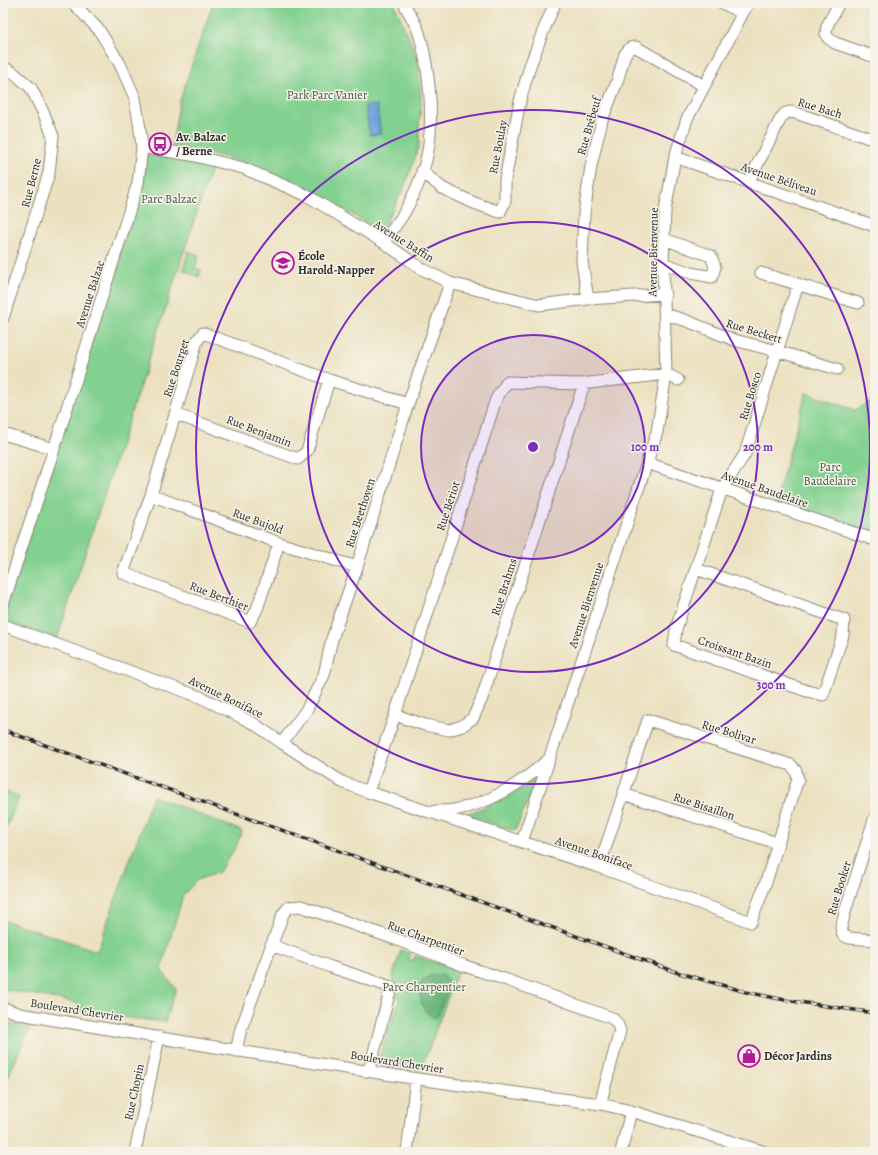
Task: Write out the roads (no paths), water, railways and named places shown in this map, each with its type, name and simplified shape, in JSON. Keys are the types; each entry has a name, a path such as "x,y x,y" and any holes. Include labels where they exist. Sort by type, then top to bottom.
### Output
{"street":[{"name":"Avenue Balzac","path":"3,604 54,449 138,183 142,147 135,98 120,64 99,30 73,3"},
{"path":"382,242 403,214 413,194 422,172 429,145 430,114 428,77 418,32 404,3"},
{"name":"Rue Boulay","path":"422,172 442,188 474,203 500,212 505,201 505,180 520,101 532,60 555,3"},
{"path":"722,3 742,13"},
{"name":"Avenue Bienvenue","path":"522,842 657,432 666,374 663,263 665,211 675,157 687,119 748,3"},
{"path":"839,3 827,26 826,33 828,38 835,43 875,57"},
{"name":"Rue Brébeuf","path":"588,299 582,262 585,207 591,166 602,120 617,82 625,54 630,48 636,47 704,86"},
{"name":"Rue Berne","path":"3,67 14,73 31,88 53,136 49,173 3,318"},
{"name":"Rue Bach","path":"749,183 781,118 786,112 796,113 875,140"},
{"name":"Avenue Baffin","path":"142,147 191,155 243,168 306,194 422,269 450,283 539,305 588,299 664,294"},
{"name":"Avenue Béliveau","path":"675,157 875,226"},
{"path":"663,263 691,274 712,278 715,267 711,256 664,240"},
{"path":"761,273 858,303"},
{"name":"Rue Beethoven","path":"282,743 307,709 324,675 332,639 408,404 450,283"},
{"name":"Rue Bosco","path":"722,488 745,454 798,284"},
{"name":"Rue Beckett","path":"665,314 687,321 734,340 837,369"},
{"name":"Rue Bourget","path":"122,573 151,495 197,341 203,333 328,380 408,404"},
{"path":"666,374 678,380"},
{"name":"Rue Bériot","path":"368,792 395,715 496,399 507,382 584,384 666,374"},
{"name":"Rue Benjamin","path":"175,414 298,459 307,451 328,380"},
{"name":"Rue Brahms","path":"395,715 425,725 449,730 462,726 473,718 482,698 584,384"},
{"path":"3,434 54,449"},
{"name":"Avenue Baudelaire","path":"646,463 875,540"},
{"name":"Croissant Bazin","path":"696,568 844,620 843,634 823,695 807,691 674,644 676,628 722,488"},
{"name":"Rue Bujold","path":"151,495 279,543 356,567"},
{"name":"Rue Berthier","path":"122,573 250,622 257,609 279,543"},
{"name":"Avenue Boniface","path":"3,625 200,697 253,723 342,782 428,812 599,867 751,922"},
{"name":"Rue Bolivar","path":"599,867 648,720 791,765 796,771 798,778 766,882 751,922"},
{"name":"Avenue Boniface","path":"428,812 453,810 482,802 507,791 529,776 548,760"},
{"name":"Rue Bisaillon","path":"623,794 777,843"},
{"name":"Rue Booker","path":"875,817 841,928 843,935 849,938 875,940"},
{"name":"Rue Charpentier","path":"236,1051 241,1029 283,914 289,907 301,906 612,1018 617,1023 620,1031 601,1104"},
{"path":"271,945 331,968 391,987 368,1071"},
{"name":"Boulevard Chevrier","path":"3,1008 20,1014 236,1051 416,1079 601,1104 631,1111 765,1152"},
{"name":"Boulevard Chevrier","path":"3,1016 20,1014"},
{"name":"Rue Chopin","path":"135,1152 137,1136 159,1037"},
{"path":"407,1152 416,1079"},
{"path":"621,1152 631,1111"}],"water":[{"path":"377,105 381,134 370,135 365,106"}],"railway":[{"path":"3,730 676,972 746,992 785,1000 875,1013"}],"place":[{"name":"Av. Balzac / Berne","path":"160,144"},
{"name":"École Harold-Napper","path":"283,263"},
{"name":"Décor Jardins","path":"749,1056"}],"park label":[{"name":"Park Parc Vanier","path":"327,95"},
{"name":"Parc Balzac","path":"169,199"},
{"name":"Parc Baudelaire","path":"830,474"},
{"name":"Parc Charpentier","path":"424,987"}]}
